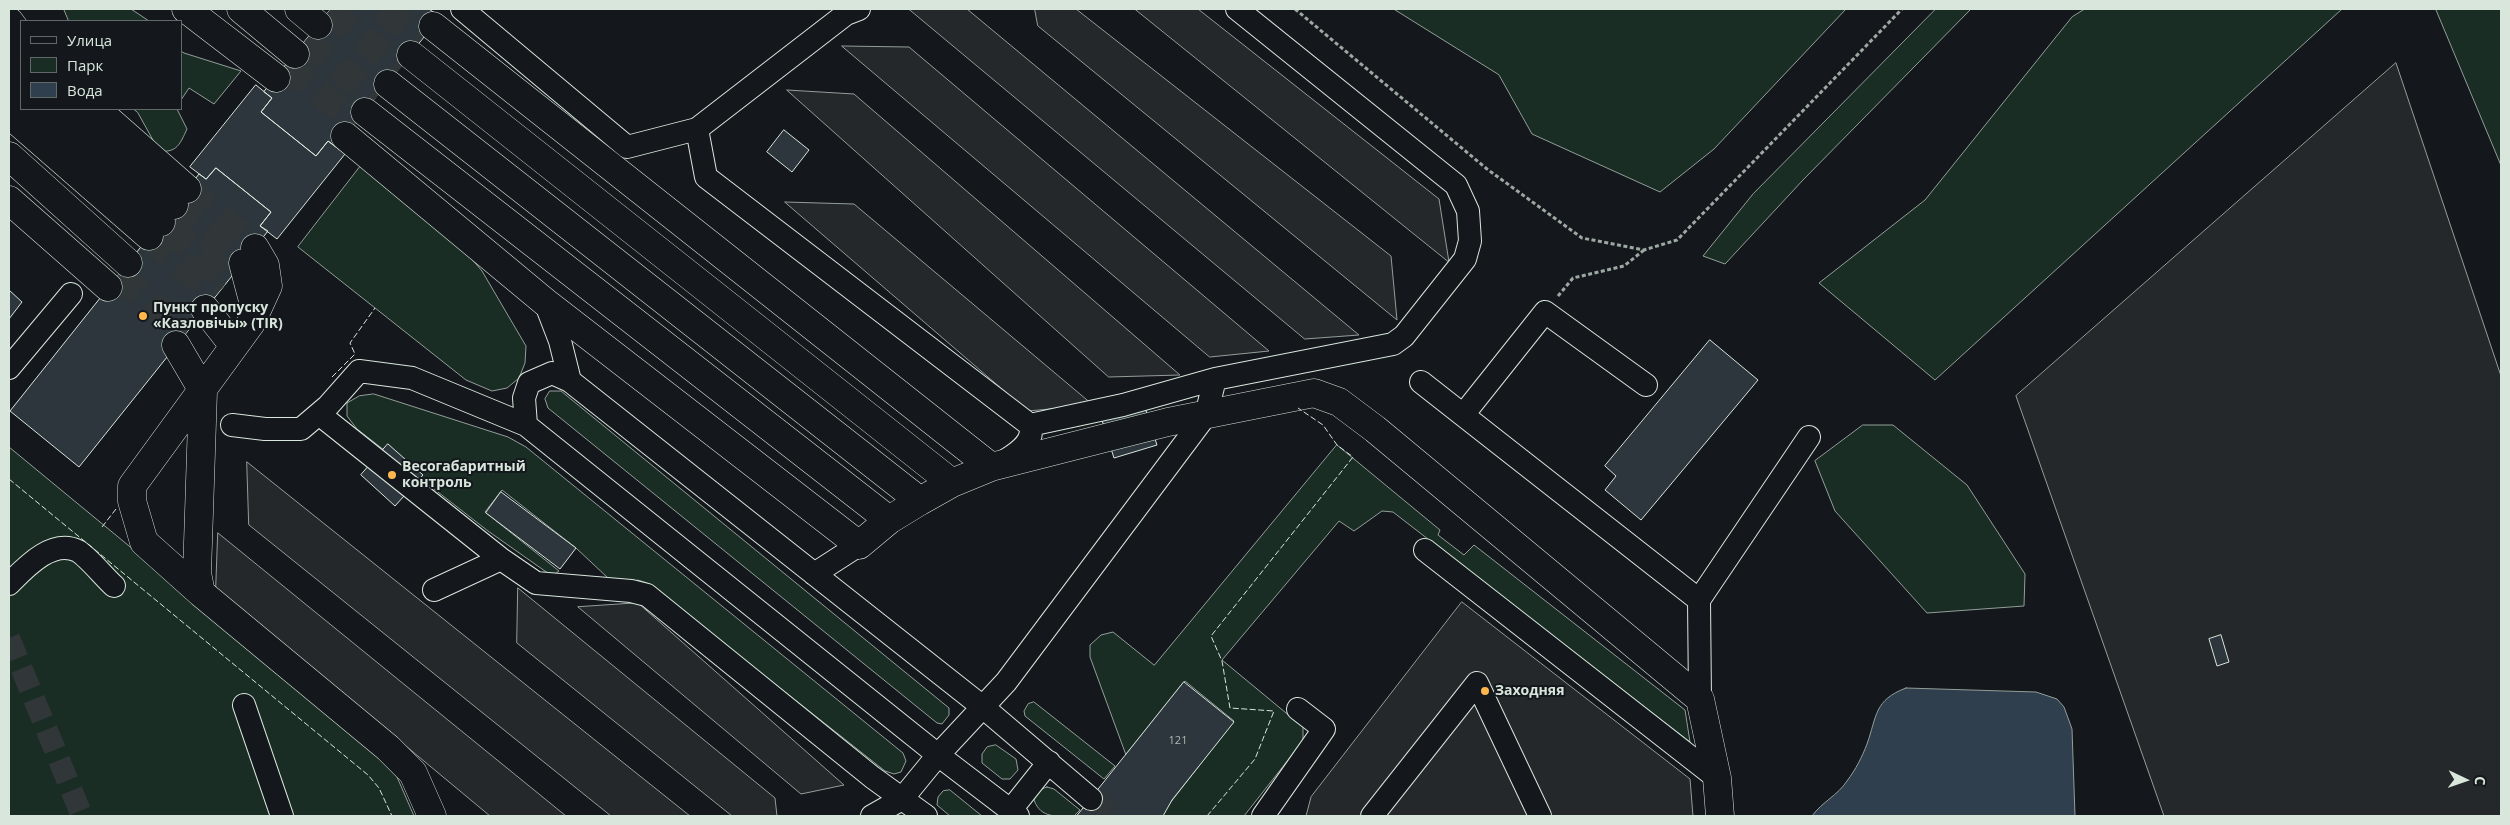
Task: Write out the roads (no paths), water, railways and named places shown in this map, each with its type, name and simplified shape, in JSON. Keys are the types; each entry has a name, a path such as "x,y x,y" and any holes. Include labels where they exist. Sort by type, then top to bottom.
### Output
{"highway":[{"path":"186,9 304,36"},
{"path":"217,9 304,36"},
{"path":"241,9 304,36"},
{"path":"267,9 304,36"},
{"path":"9,21 20,36"},
{"path":"9,58 20,68"},
{"path":"388,83 545,302 930,499 1206,415 1314,393 1339,402 1382,435 1700,699 1717,778 1720,816"},
{"path":"388,83 930,499"},
{"path":"388,83 930,499"},
{"path":"388,83 930,499"},
{"path":"388,83 930,499"},
{"path":"9,84 20,94"},
{"path":"37,110 145,241"},
{"path":"67,110 145,241"},
{"path":"96,110 145,241"},
{"path":"9,114 145,241"},
{"path":"9,133 145,241"},
{"path":"9,156 145,241"},
{"path":"9,178 145,241"},
{"path":"9,200 145,241"},
{"path":"213,300 265,264 268,286 233,348 136,480 131,492 144,542 201,593 388,748 413,773 432,816"},
{"path":"201,593 197,573 233,348 213,300"},
{"path":"213,300 233,348"},
{"path":"213,300 233,348"}],"lane":[{"path":"462,9 627,147 697,129 846,14 859,9"},
{"path":"1030,425 1123,405 1215,379 1393,344 1404,336 1465,259 1470,241 1468,211 1456,185 1237,9"},
{"path":"697,129 706,177 1030,425 1032,429 1029,438 1019,452 930,499 814,574"},
{"path":"9,368 71,294"},
{"path":"545,302 560,341 570,381"},
{"path":"1464,414 1545,312 1646,385"},
{"path":"232,425 265,429 301,429 319,414 359,371 412,378 526,425 938,755 1014,813 1049,762"},
{"path":"526,425 524,398 529,383 552,373 570,381 984,708 1091,799"},
{"path":"872,816 902,799 938,755 984,708 1006,682 1206,415 1215,379"},
{"path":"1421,382 1699,600"},
{"path":"319,414 501,559 536,583 631,591 647,595 902,799 926,816"},
{"path":"1700,699 1699,600 1809,437"},
{"path":"9,584 43,554 62,548 78,551 114,586"},
{"path":"1425,550 1717,778"},
{"path":"434,590 501,559"},
{"path":"1372,816 1477,683 1540,816"},
{"path":"244,705 282,816"},
{"path":"1263,816 1324,729 1298,709"}],"water":[{"path":"1906,688 2036,692 2057,699 2064,707 2072,729 2075,816 1812,816 1835,795 1853,772 1865,749 1875,717 1882,704 1888,698"}],"tunnel":[{"path":"383,9 421,40"},
{"path":"329,11 400,69"},
{"path":"305,41 376,98"},
{"path":"286,65 357,122"},
{"path":"187,189 255,248"},
{"path":"174,205 243,263"},
{"path":"168,227 229,280"},
{"path":"149,236 216,295"},
{"path":"118,275 186,333"},
{"path":"9,638 82,816"},
{"path":"1091,799 1114,816"}],"place":[{"name":"Пункт пропуску «Казловічы» (TIR)","path":"143,316"},
{"name":"Весогабаритный контроль","path":"392,475"},
{"name":"Заходняя","path":"1485,691"}]}
